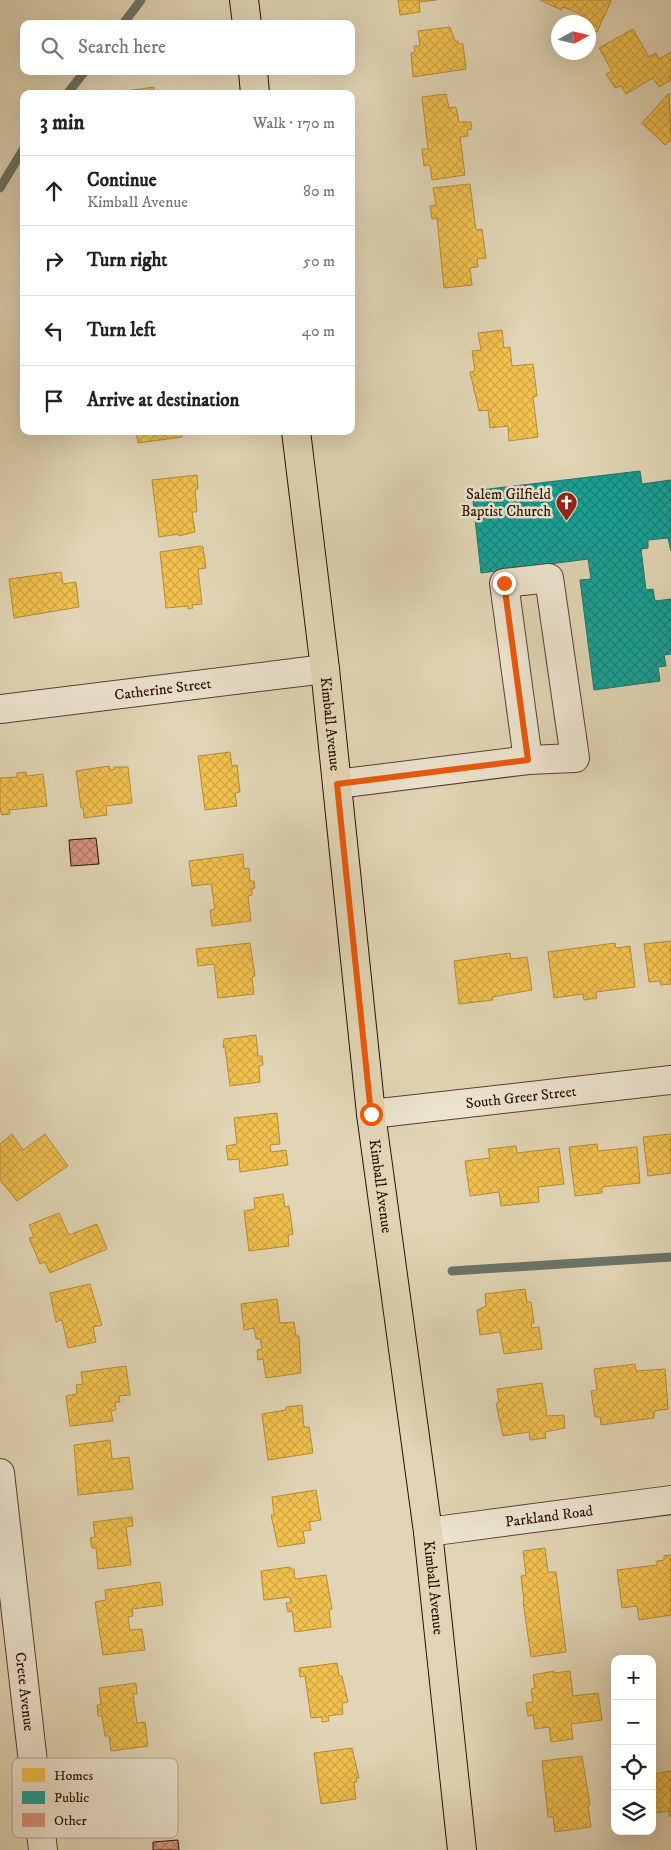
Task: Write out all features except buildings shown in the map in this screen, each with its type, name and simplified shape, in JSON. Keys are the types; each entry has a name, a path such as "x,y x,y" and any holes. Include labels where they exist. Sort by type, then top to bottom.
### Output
{"main road":[{"path":"244,0 246,20"},
{"path":"253,75 255,90"},
{"name":"Kimball Avenue","path":"296,435 325,669 371,1114 428,1532 462,1850"}],"street":[{"path":"337,784 528,760 575,758 549,578 504,583 528,760"},
{"name":"Catherine Street","path":"0,709 325,669"},
{"name":"South Greer Street","path":"371,1114 671,1080"},
{"name":"Crete Avenue","path":"0,1474 32,1758"},
{"name":"Parkland Road","path":"428,1532 671,1500"}],"waterway":[{"path":"126,20 141,0"},
{"path":"70,90 82,75"},
{"path":"0,188 20,155"},
{"path":"452,1271 671,1257"}],"place":[{"name":"Salem Gilfield Baptist Church","path":"567,522"}],"route":[{"path":"371,1114 337,784 528,760 504,583"}]}
